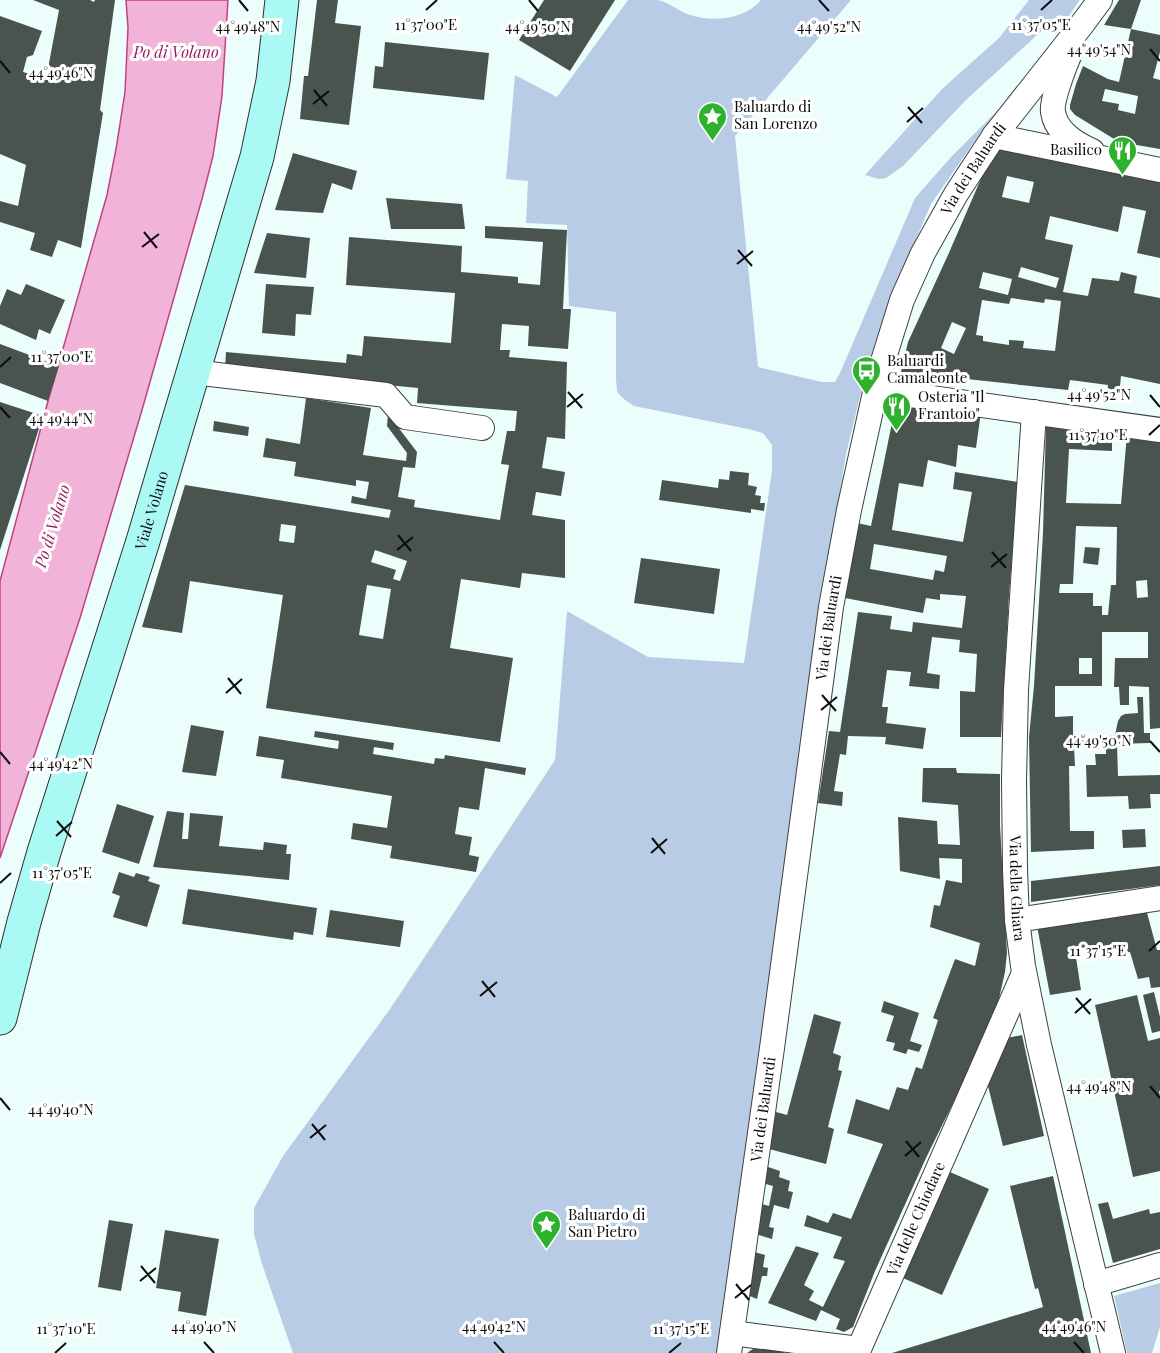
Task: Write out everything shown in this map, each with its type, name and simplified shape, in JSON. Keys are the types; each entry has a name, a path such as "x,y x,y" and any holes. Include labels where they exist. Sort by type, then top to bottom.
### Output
{"main road":[{"name":"Viale Volano","path":"0,1018 44,852 123,606 246,195 273,81 282,0"}],"street":[{"name":"Via dei Baluardi","path":"730,1343 831,607 849,510 884,357 902,300 923,253 956,194 994,136 1100,0"},
{"path":"1080,27 1056,93 1052,112 1059,127 1076,143 1110,160"},
{"path":"994,136 1160,170"},
{"path":"193,372 386,395 405,417 482,428"},
{"path":"875,390 1160,430"},
{"name":"Via della Ghiara","path":"1034,412 1016,690 1014,780 1017,920 1024,973 1039,1045 1113,1353"},
{"path":"1017,920 1160,898"},
{"name":"Via delle Chiodare","path":"730,1343 860,1349 1024,973"},
{"path":"1096,1284 1160,1265"}],"shaded area":[{"path":"628,0 657,0 696,17 716,19 746,12 761,0 851,0 735,136 758,367 822,382 835,382 840,373 915,198 952,156 1032,76 984,128 931,204 887,307 865,376 846,454 832,541 724,1353 293,1353 262,1264 254,1234 254,1208 283,1156 390,1009 555,760 567,611 648,657 744,663 772,471 772,445 763,433 634,406 617,392 616,312 569,306 567,225 526,223 528,181 506,179 515,75 557,97"},
{"path":"1029,0 1080,0 1068,17 1059,15 967,99 903,166 886,178 879,179 865,175 943,88 999,38"},
{"path":"1160,1283 1160,1327 1152,1353 1127,1353 1114,1296"}],"water":[{"name":"Po di Volano","path":"126,0 228,0 222,96 213,156 142,410 80,618 0,858 0,581 48,401 107,195 125,92 128,28"}],"building":[{"path":"33,0 90,0 94,2 95,0 115,0 100,110 103,113 81,248 58,240 52,257 30,250 35,233 0,222 0,201 18,206 26,165 0,154 0,16 42,31 33,55 27,57 23,72 46,79 59,10"},
{"path":"317,0 338,0 335,23 361,26 349,125 300,119 304,76 308,76"},
{"path":"544,0 615,0 570,71 519,40"},
{"path":"1119,0 1141,0 1131,29 1104,25"},
{"path":"1131,29 1160,35 1160,52 1153,78 1160,80 1160,149 1119,142 1075,115 1070,109 1083,66 1119,82","holes":["1105,89 1138,96 1135,114 1118,110 1119,104 1102,101"]},
{"path":"385,42 489,53 484,100 373,88 375,66 383,67"},
{"path":"996,144 1160,180 1160,258 1137,253 1146,211 1123,206 1118,232 1050,216 1045,239 1073,245 1063,292 1088,296 1092,278 1119,281 1121,272 1137,276 1134,293 1160,298 1160,384 1121,376 1119,396 1107,395 1108,385 1070,380 1068,390 901,372 908,342","holes":["1007,176 1034,182 1029,203 1002,197","1021,267 1059,278 1056,288 1018,277","983,272 1012,279 1008,295 979,288","1011,298 1044,303 1045,299 1061,301 1055,351 1023,348 1024,341 1009,340 1009,345 983,341 983,336 976,335 982,300 1009,304","952,322 966,328 954,354 941,348"]},
{"path":"293,153 357,171 352,190 332,183 323,213 275,210"},
{"path":"386,198 462,204 465,229 391,229"},
{"path":"485,226 567,230 563,309 571,309 568,349 528,346 529,326 502,324 500,350 510,350 509,357 567,362 565,439 547,437 542,468 565,472 561,496 536,492 532,515 565,520 565,578 522,573 520,588 461,579 450,648 513,658 500,742 266,708 283,595 190,581 182,633 142,627 185,485 389,518 391,510 351,503 352,496 366,499 369,482 356,480 356,486 294,476 296,462 263,457 266,438 300,444 306,398 371,408 363,455 406,461 407,453 387,426 388,414 417,452 415,468 403,467 398,497 415,500 414,507 500,520 509,465 501,464 507,431 515,431 517,411 417,403 418,388 225,369 226,352 346,363 347,354 362,356 364,336 451,343 455,293 346,285 349,237 462,246 461,272 518,277 518,283 540,285 543,242 485,238","holes":["281,524 296,526 294,543 279,541","375,550 407,561 400,581 393,579 396,570 371,562","367,585 391,589 383,639 359,635"]},
{"path":"267,233 310,238 306,278 254,273"},
{"path":"26,284 65,300 50,334 39,329 36,340 0,324 0,306 7,289 21,295"},
{"path":"266,284 314,287 311,315 296,314 295,336 262,333"},
{"path":"0,344 59,366 48,401 0,383"},
{"path":"897,398 981,412 976,448 958,445 956,467 928,460 923,487 899,483 892,530 963,542 972,492 953,489 955,472 1018,482 1001,737 960,737 960,691 975,692 977,654 959,652 960,640 932,637 927,673 940,675 939,689 909,686 911,672 887,670 882,707 888,707 886,723 926,728 923,749 885,744 886,737 848,736 846,755 840,754 834,791 843,792 842,806 818,803 829,731 840,732 858,612 892,616 890,629 912,632 913,622 962,628 966,596 940,594 940,600 926,598 923,613 845,598 857,523 871,526","holes":["874,544 947,556 944,572 935,570 933,580 870,569"]},
{"path":"0,402 43,416 0,550"},
{"path":"214,421 249,427 248,436 213,431"},
{"path":"1046,424 1112,433 1112,451 1069,449 1066,503 1121,504 1127,434 1160,438 1160,728 1150,729 1149,687 1129,686 1129,705 1120,705 1119,687 1114,687 1115,658 1148,658 1148,632 1102,632 1102,686 1055,686 1055,717 1073,716 1073,736 1087,737 1086,747 1074,747 1075,766 1069,766 1070,831 1094,831 1094,849 1031,852 1029,737 1043,533","holes":["1076,526 1117,527 1116,585 1111,585 1108,615 1102,615 1102,606 1093,606 1093,593 1059,593 1060,584 1073,584","1147,580 1148,597 1137,598 1136,581","1079,658 1092,658 1092,674 1079,674"]},
{"path":"730,471 749,473 748,485 757,487 755,495 761,496 760,503 765,503 764,511 751,509 751,513 659,500 662,480 718,488 719,479 729,480"},
{"path":"1085,547 1100,548 1098,565 1083,563"},
{"path":"641,558 720,569 714,614 634,603"},
{"path":"1137,697 1143,697 1144,733 1150,733 1150,743 1117,744 1118,776 1160,775 1160,794 1150,794 1151,808 1129,809 1128,796 1087,797 1086,765 1096,765 1095,754 1106,754 1106,736 1115,735 1121,716 1138,713"},
{"path":"191,725 224,731 216,776 182,772"},
{"path":"315,731 394,743 393,750 374,747 373,754 434,764 435,758 444,759 445,755 526,768 525,775 485,768 479,810 459,807 455,834 472,837 469,855 479,857 476,872 390,858 392,846 351,839 353,823 387,828 392,796 281,778 284,760 256,756 259,736 338,749 339,741 314,737"},
{"path":"923,768 956,768 957,773 1000,774 1000,825 1007,953 1005,972 996,1012 985,1038 926,1158 875,1271 853,1327 844,1332 836,1329 840,1319 821,1310 816,1321 768,1303 796,1246 819,1253 804,1285 814,1291 809,1300 823,1307 845,1261 833,1258 842,1237 804,1226 807,1215 828,1223 833,1213 851,1219 883,1144 847,1133 856,1099 889,1110 897,1087 908,1090 916,1067 922,1069 938,1020 933,1018 955,959 975,966 980,943 930,927 934,905 940,906 946,880 962,883 962,859 939,858 940,879 900,871 898,817 937,821 938,844 960,845 958,805 922,802"},
{"path":"117,804 154,816 139,864 102,852"},
{"path":"167,811 184,813 182,839 188,839 190,813 223,816 219,846 263,850 264,842 287,845 286,854 291,854 289,880 153,867"},
{"path":"1145,829 1146,847 1123,848 1122,830"},
{"path":"1160,866 1160,885 1031,902 1031,881"},
{"path":"119,872 134,877 136,873 150,877 148,881 160,885 147,927 113,917 120,896 112,893"},
{"path":"188,889 317,908 313,935 294,932 293,940 182,924"},
{"path":"1146,909 1157,950 1160,950 1160,987 1151,988 1149,977 1138,979 1130,952 1123,953 1122,943 1075,951 1081,990 1050,995 1037,926"},
{"path":"330,910 404,921 400,947 326,937"},
{"path":"1154,992 1160,1017 1160,1031 1152,1033 1143,995"},
{"path":"1137,995 1148,1041 1160,1038 1160,1171 1133,1177 1095,1005"},
{"path":"884,1001 919,1013 910,1041 922,1045 919,1052 908,1049 906,1054 893,1050 895,1043 886,1041 894,1016 881,1012"},
{"path":"814,1014 841,1022 833,1053 841,1056 838,1070 842,1071 828,1127 834,1129 826,1164 769,1149 776,1112 787,1115"},
{"path":"1022,1035 1044,1136 1003,1146 985,1074 1001,1039"},
{"path":"765,1166 780,1171 779,1177 790,1181 788,1191 793,1192 789,1209 774,1205 769,1227 774,1228 772,1239 752,1233 758,1203 769,1206 773,1186 762,1183"},
{"path":"943,1169 989,1189 942,1295 896,1275"},
{"path":"1053,1176 1091,1353 892,1353 1043,1307 1038,1288 1035,1289 1010,1186"},
{"path":"1108,1202 1113,1219 1149,1209 1150,1214 1160,1212 1160,1249 1113,1263 1098,1204"},
{"path":"109,1220 133,1224 121,1291 98,1287"},
{"path":"165,1230 219,1239 206,1316 178,1311 181,1292 156,1288"},
{"path":"748,1250 765,1255 763,1267 768,1268 767,1276 762,1276 757,1299 740,1292"},
{"path":"756,1347 784,1352 784,1353 747,1353"}],"place":[{"name":"Baluardo di San Lorenzo","path":"713,142"},
{"name":"Basilico","path":"1123,176"},
{"name":"Baluardi Camaleonte","path":"866,396"},
{"name":"Osteria \"Il Frantoio\"","path":"897,432"},
{"name":"Baluardo di San Pietro","path":"547,1250"}]}
